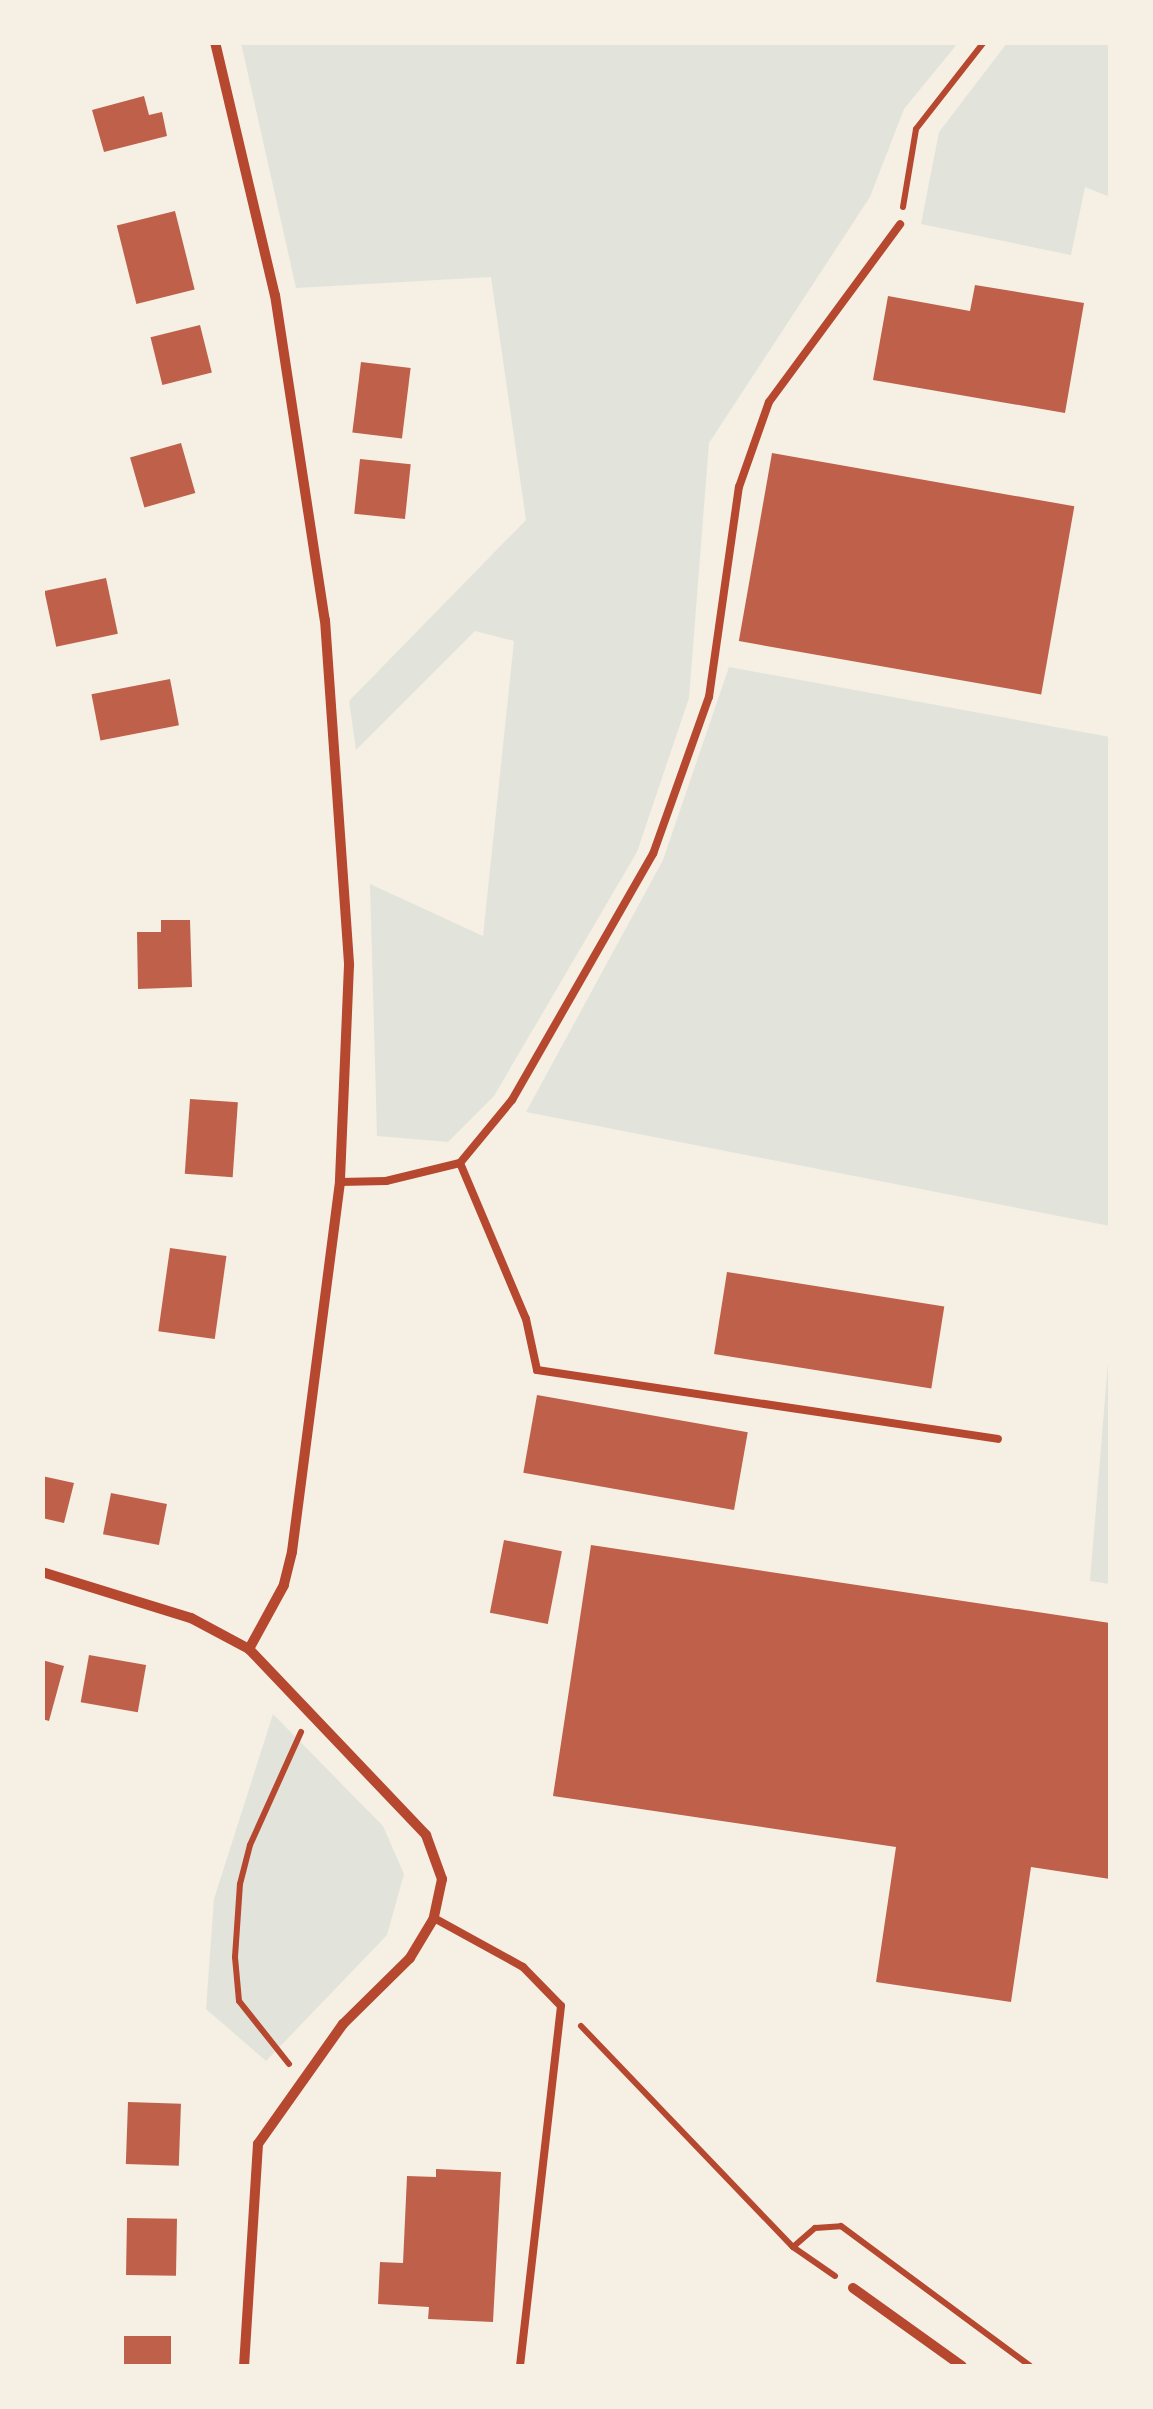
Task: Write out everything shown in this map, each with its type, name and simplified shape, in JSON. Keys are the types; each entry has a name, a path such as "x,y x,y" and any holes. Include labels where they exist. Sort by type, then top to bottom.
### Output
{"street":[{"path":"215,42 275,295 325,620 350,965 340,1182 292,1552 284,1585 249,1650"},
{"path":"42,1572 143,1600 249,1650 426,1835 442,1879 434,1918 410,1958 343,2024 258,2144 244,2366"},
{"path":"853,2288 962,2366"}],"lane":[{"path":"340,1182 386,1181 460,1163 512,1100 653,854 709,698 739,488 769,402 900,224"},
{"path":"460,1163 526,1319 537,1370 998,1439"},
{"path":"434,1918 524,1967 561,2006 520,2366"}],"path":[{"path":"900,224 916,130 984,42"},
{"path":"302,2078 239,2001 236,1956 250,1845 281,1767 312,1714"},
{"path":"561,2006 793,2247 853,2288"},
{"path":"793,2247 815,2228 840,2226 1030,2366"}],"shaded area":[{"path":"241,43 958,43 904,109 870,197 709,443 689,698 637,852 494,1096 448,1142 377,1136 370,884 483,936 514,641 475,631 356,750 349,701 526,520 491,277 296,288"},
{"path":"1007,43 1110,43 1110,197 1085,187 1071,255 921,224 939,132"},
{"path":"729,667 1110,737 1110,1226 526,1112 663,860"},
{"path":"1110,1338 1110,1584 1090,1581"},
{"path":"273,1714 383,1826 404,1874 387,1935 266,2061 206,2009 214,1899"}],"building":[{"path":"144,96 149,115 162,112 167,136 104,152 92,110"},
{"path":"175,211 195,290 136,304 117,226"},
{"path":"975,285 1084,303 1065,413 873,380 888,296 970,311"},
{"path":"200,325 212,373 162,385 151,337"},
{"path":"361,362 411,368 402,439 352,432"},
{"path":"181,443 195,493 144,508 130,458"},
{"path":"772,453 1074,506 1041,694 739,641"},
{"path":"360,459 411,464 405,519 354,514"},
{"path":"106,578 118,634 56,647 44,591"},
{"path":"170,679 179,725 100,740 91,694"},
{"path":"161,920 190,920 192,987 138,989 137,932 161,932"},
{"path":"190,1099 238,1102 233,1177 185,1174"},
{"path":"170,1248 226,1256 215,1339 158,1331"},
{"path":"727,1272 944,1306 931,1388 714,1354"},
{"path":"537,1395 748,1432 734,1510 523,1473"},
{"path":"42,1476 74,1483 64,1523 42,1518"},
{"path":"111,1493 167,1504 159,1545 103,1534"},
{"path":"504,1540 562,1551 548,1624 490,1613"},
{"path":"591,1545 1110,1623 1110,1879 1031,1867 1011,2002 876,1982 896,1847 553,1796"},
{"path":"89,1655 146,1665 138,1712 81,1702"},
{"path":"42,1660 64,1666 49,1721 42,1719"},
{"path":"128,2102 181,2104 179,2166 126,2164"},
{"path":"436,2169 501,2172 493,2322 428,2319 429,2307 378,2304 380,2262 403,2263 407,2176 436,2177"},
{"path":"127,2218 177,2219 176,2276 126,2275"},
{"path":"124,2336 171,2336 171,2366 124,2366"}]}
